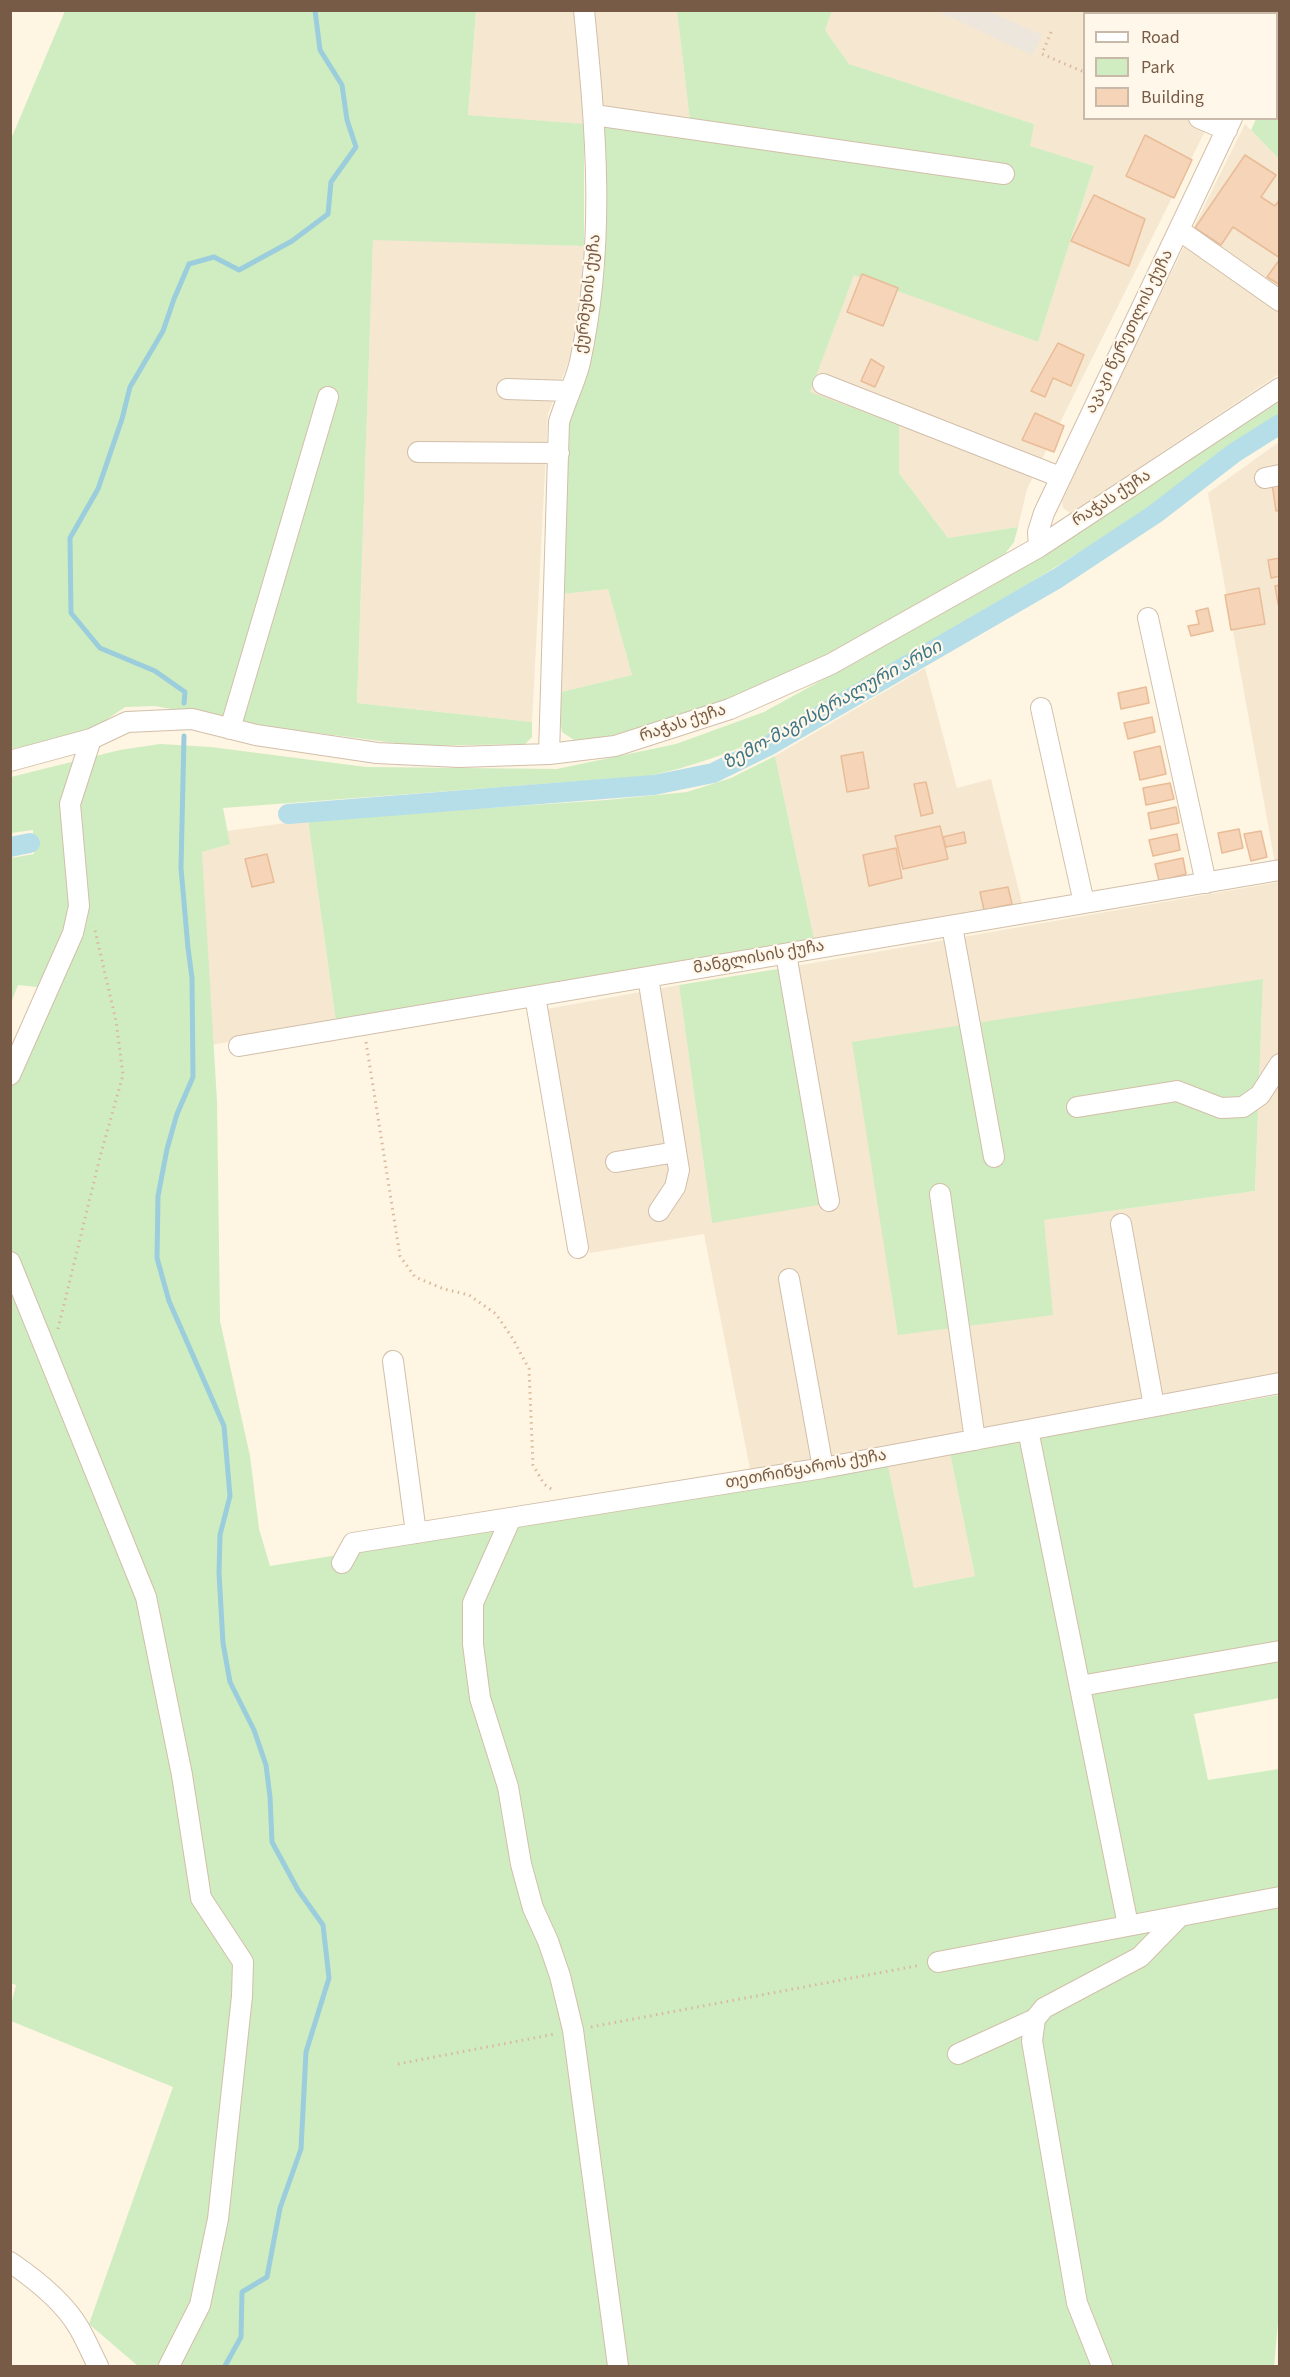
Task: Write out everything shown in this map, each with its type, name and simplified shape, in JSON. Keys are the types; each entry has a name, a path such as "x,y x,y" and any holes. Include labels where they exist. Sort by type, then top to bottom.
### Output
{"street":[{"name":"ქურმუხის ქუჩა","path":"549,754 559,422 580,365 590,310 596,251 597,180 594,115 584,10"},
{"path":"594,115 1004,174"},
{"path":"1209,120 1229,124"},
{"name":"აკაკი წერეთლის ქუჩა","path":"1039,547 1038,532 1060,477 1229,124"},
{"path":"1179,230 1280,301"},
{"path":"823,384 1060,477"},
{"name":"რაჭას ქუჩა","path":"10,761 91,739 127,722 192,719 256,735 377,753 459,757 549,754 615,746 730,709 831,664 1039,547 1280,388"},
{"path":"507,389 569,391"},
{"path":"230,729 328,397"},
{"path":"418,452 559,453"},
{"path":"1148,618 1206,883"},
{"path":"1041,708 1084,903"},
{"path":"10,1075 73,933 79,906 70,804 91,739"},
{"name":"მანგლისის ქუჩა","path":"239,1046 1280,870"},
{"path":"952,926 994,1157"},
{"path":"786,954 829,1201"},
{"path":"648,977 679,1170 675,1186 659,1211"},
{"path":"535,996 578,1248"},
{"path":"1077,1107 1177,1091 1221,1108 1243,1107 1260,1095 1280,1064"},
{"path":"616,1162 676,1152"},
{"path":"940,1194 975,1440"},
{"path":"1121,1224 1154,1406"},
{"path":"10,1262 146,1597 182,1775 201,1898 243,1962 242,1996 218,2220 200,2305 169,2367"},
{"path":"789,1279 823,1468"},
{"path":"393,1361 416,1533"},
{"name":"თეთრიწყაროს ქუჩა","path":"342,1563 353,1543 823,1468 1280,1383"},
{"path":"1028,1430 1128,1925"},
{"path":"511,1518 474,1603 473,1644 480,1698 507,1787 521,1864 533,1908 560,1976 573,2030 618,2367"},
{"path":"1080,1686 1280,1651"},
{"path":"938,1962 1280,1897"},
{"path":"958,2054 1035,2019 1044,2008 1140,1957 1180,1916"},
{"path":"1035,2019 1032,2041 1077,2303 1102,2367"},
{"path":"10,2262 27,2273 57,2301 79,2326 98,2367"}],"path":[{"path":"1052,32 1042,54 1083,72"},
{"path":"50,1359 100,1157 123,1075 116,1021 102,954 92,920"},
{"path":"364,1025 400,1256 415,1277 444,1289 469,1295 496,1314 529,1369 533,1465 544,1484 574,1507"},
{"path":"398,2064 938,1962"}],"shaded area":[{"path":"476,11 677,11 690,121 603,126 468,115"},
{"path":"832,11 1264,11 1083,12 1083,120 1211,120 1027,489 1018,527 948,538 899,473 899,425 809,393 854,274 1038,342 1094,166 1029,146 1034,124 849,64 825,30"},
{"path":"937,11 988,11 1042,35 1032,55"},
{"path":"1245,124 1279,159 1279,374 1071,513 1063,508 1061,495"},
{"path":"373,239 584,246 585,285 576,343 548,414 532,722 357,703"},
{"path":"1279,442 1280,863 1275,863 1208,493"},
{"path":"608,589 632,675 561,692 563,594"},
{"path":"925,668 957,788 991,779 1023,907 815,943 775,756"},
{"path":"308,820 336,1022 212,1045 202,852 229,844 227,831"},
{"path":"1279,882 1279,1377 751,1474 704,1234 590,1253 547,1009 679,985 712,1223 790,967","holes":["1263,979 1255,1191 1044,1220"]},
{"path":"950,1453 975,1576 914,1588 888,1466"}],"green space":[{"path":"65,11 476,11 468,115 584,124 584,246 373,240 357,703 532,722 532,737 525,744 418,746 272,727 155,706 125,707 88,732 11,749 11,139"},
{"path":"677,11 832,11 825,30 849,64 1034,124 1030,146 1094,166 1038,342 854,275 810,392 899,425 899,473 948,538 1018,527 1014,542 1004,555 835,654 718,706 606,737 574,740 562,732 559,715 561,692 632,675 608,589 563,594 569,413 589,364 605,265 603,126 690,121"},
{"path":"1279,68 1279,159 1251,130 1256,120 1278,120"},
{"path":"1279,402 1279,419 1145,512 1028,584 772,733 742,747 697,763 649,776 223,808 230,844 202,852 217,1101 220,1321 250,1456 259,1529 270,1566 888,1466 914,1588 975,1576 950,1453 1279,1395 1279,1698 1194,1714 1208,1780 1279,1769 1280,2301 1274,2366 138,2366 89,2324 173,2087 11,2021 11,2005 16,1985 10,1983 10,1086 47,988 18,985 11,1003 11,858 34,854 33,830 11,833 11,777 120,750 160,744 211,747 366,767 557,769 676,744 764,712 922,625 1048,552"},
{"path":"775,756 815,943 336,1022 308,820 607,800 687,792 731,778"},
{"path":"790,967 824,1204 712,1223 679,985"},
{"path":"1263,979 1255,1191 1044,1220 1053,1315 898,1335 852,1042"}],"building":[{"path":"1145,135 1192,160 1174,198 1126,176"},
{"path":"1245,155 1276,175 1261,197 1275,206 1280,199 1280,258 1233,227 1221,245 1195,228"},
{"path":"1094,195 1145,219 1129,266 1071,241"},
{"path":"1280,259 1280,285 1267,277"},
{"path":"862,274 898,288 883,326 847,312"},
{"path":"1058,343 1084,355 1071,386 1053,378 1045,397 1031,391"},
{"path":"871,359 884,367 875,387 861,381"},
{"path":"1035,413 1064,426 1054,452 1022,440"},
{"path":"1280,482 1280,510 1276,511 1272,484"},
{"path":"1280,558 1280,576 1271,578 1268,560"},
{"path":"1280,585 1280,604 1278,604 1275,586"},
{"path":"1259,588 1265,624 1231,630 1225,595"},
{"path":"1208,608 1213,631 1191,636 1188,626 1199,624 1196,611"},
{"path":"1146,687 1149,703 1121,709 1118,693"},
{"path":"1152,717 1155,732 1128,739 1124,723"},
{"path":"1160,746 1166,774 1140,780 1134,752"},
{"path":"863,752 869,788 847,792 841,756"},
{"path":"926,782 933,813 921,816 914,784"},
{"path":"1170,783 1174,799 1146,805 1143,788"},
{"path":"1176,807 1179,823 1151,829 1148,813"},
{"path":"940,826 948,859 903,869 895,836"},
{"path":"1239,829 1243,848 1222,853 1218,833"},
{"path":"1261,831 1267,857 1251,861 1244,834"},
{"path":"964,832 966,843 946,847 943,837"},
{"path":"1177,834 1180,850 1153,856 1149,840"},
{"path":"896,848 902,878 869,886 863,855"},
{"path":"267,854 274,882 252,887 245,859"},
{"path":"1183,858 1186,874 1159,881 1155,864"},
{"path":"1008,887 1012,904 984,910 980,892"}],"waterway":[{"path":"184,703 185,692 155,671 100,648 71,613 70,538 98,489 122,419 130,387 163,331 189,264 214,257 239,270 292,241 328,214 331,182 356,147 347,120 342,85 320,50 315,10"},
{"name":"ზემო-მაგისტრალური არხი","path":"288,814 654,785 713,773 768,746 1058,578 1155,514 1234,453 1280,424"},
{"path":"184,736 181,868 192,978 193,1077 177,1114 167,1149 158,1196 157,1258 169,1301 224,1426 230,1496 220,1535 219,1573 223,1643 230,1682 254,1730 266,1765 272,1842 298,1890 323,1925 329,1978 306,2052 301,2149 280,2208 267,2277 242,2292 241,2337 225,2366"},
{"name":"ზემო-მაგისტრალური არხი","path":"10,847 30,843"}]}
